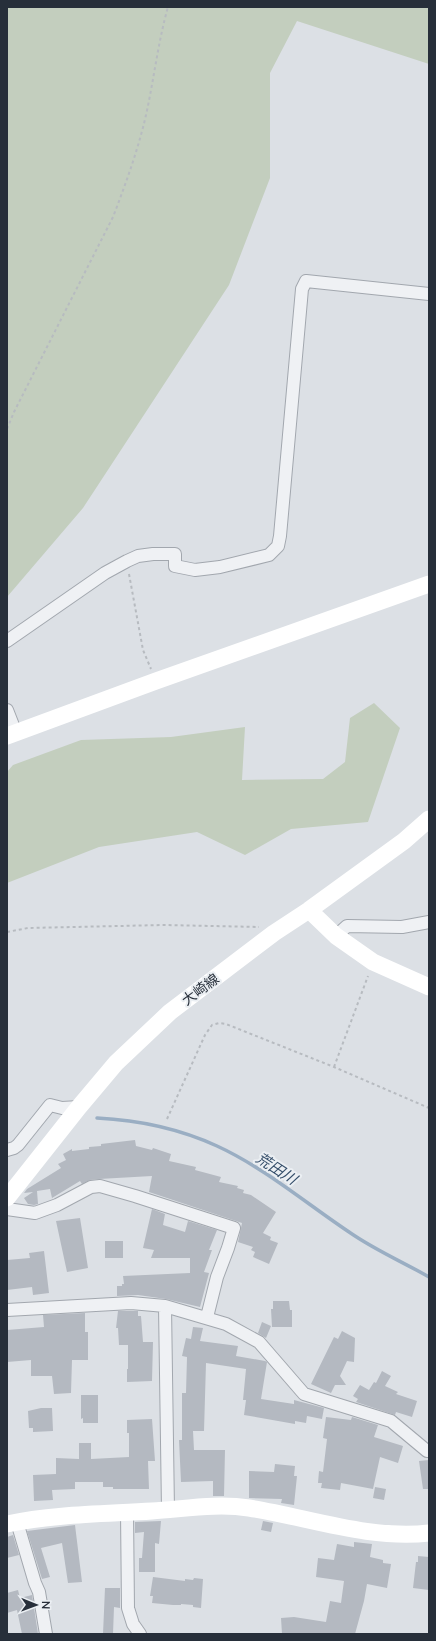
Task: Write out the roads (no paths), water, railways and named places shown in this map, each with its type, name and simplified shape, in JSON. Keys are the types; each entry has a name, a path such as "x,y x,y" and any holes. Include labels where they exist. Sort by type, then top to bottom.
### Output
{"street":[{"path":"7,641 105,573 138,556 175,554 175,566 195,570 220,567 269,555 278,546 302,288 306,281 429,294"},
{"path":"7,710 12,735 156,681 429,584"},
{"name":"大崎線","path":"7,1198 116,1063 170,1012 274,933 309,910 404,841 429,819"},
{"path":"309,910 336,936 373,962 429,987"},
{"path":"336,936 347,926 402,927 429,922"},
{"path":"7,1150 18,1145 50,1105 62,1108 79,1107"},
{"path":"7,1209 35,1213 57,1205 91,1187 100,1186 234,1228 217,1277 207,1317"},
{"path":"7,1310 131,1303 165,1306 207,1317 226,1324 259,1342 304,1394 391,1421 427,1451 429,1451"},
{"path":"165,1306 168,1510"},
{"path":"46,1634 39,1592 34,1583 12,1523 49,1517 168,1510 200,1506 228,1506 270,1512 365,1530 390,1533 429,1533"},
{"path":"128,1512 128,1608 134,1624 140,1634"}],"waterway":[{"name":"荒田川","path":"97,1118 158,1126 174,1130 217,1146 252,1165 286,1187 361,1240 429,1277"}]}
